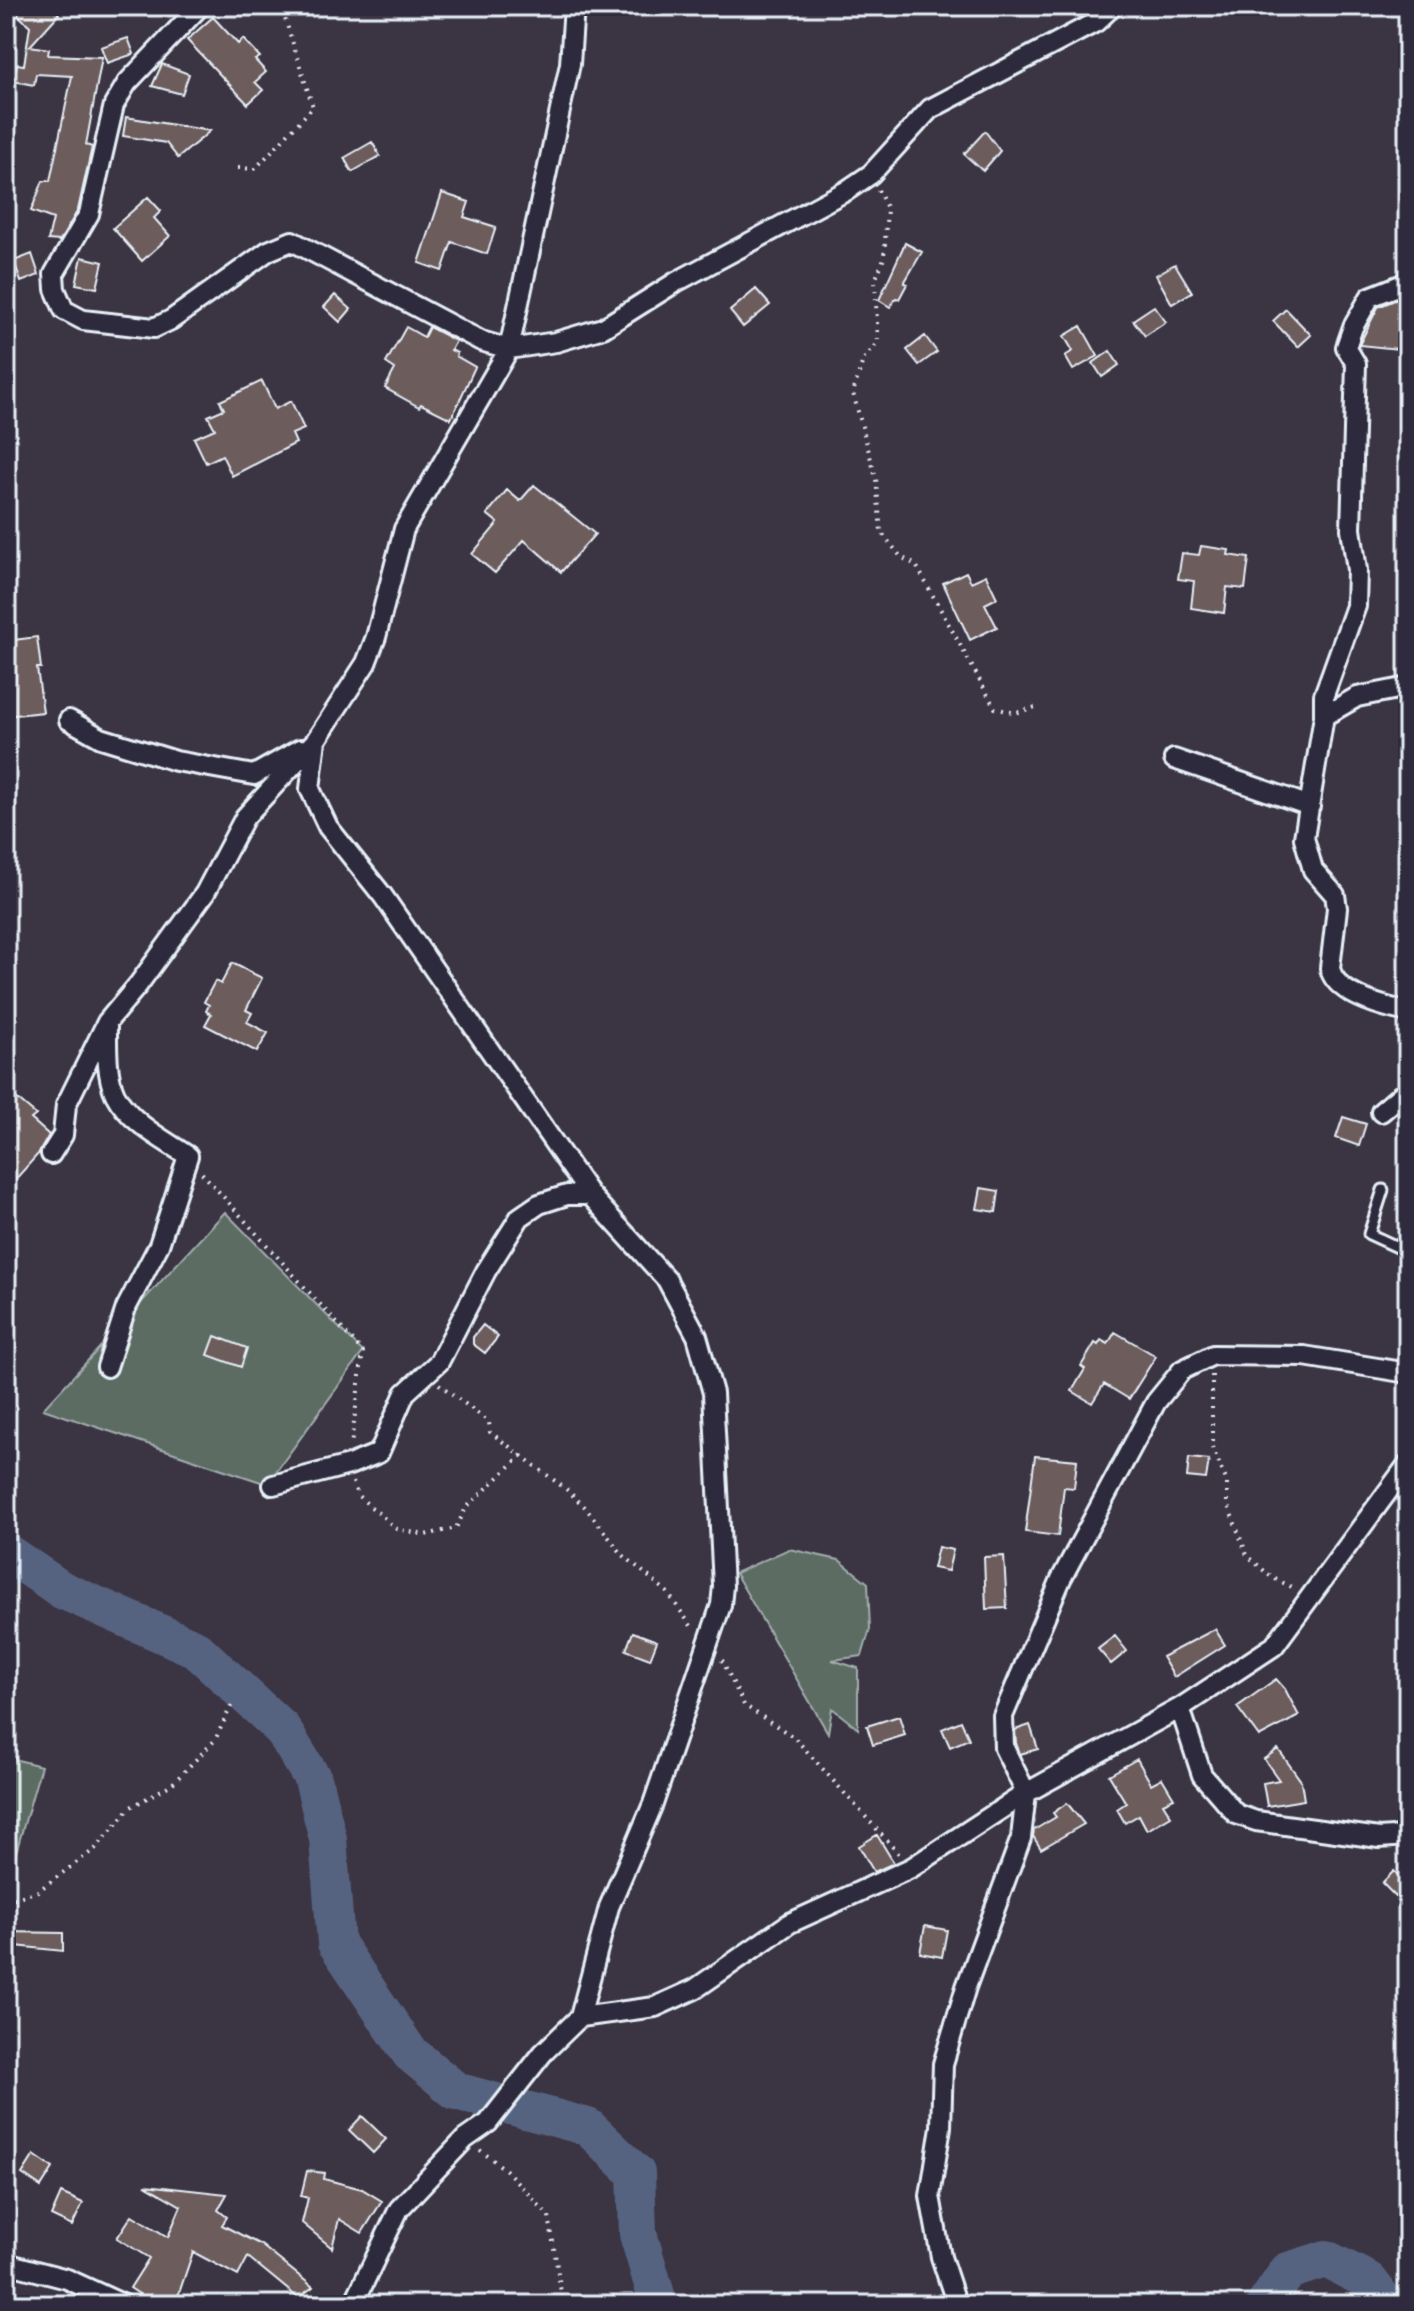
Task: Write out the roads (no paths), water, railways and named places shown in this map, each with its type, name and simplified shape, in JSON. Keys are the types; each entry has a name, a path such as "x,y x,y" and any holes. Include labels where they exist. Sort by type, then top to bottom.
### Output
{"street":[{"path":"200,6 127,83 114,105 89,214 54,274 55,289 64,310 83,320 154,328 171,320 268,251 292,241 481,341 509,349 556,342 603,328 676,282 846,191 871,174 930,109 1096,22 1113,6"},
{"path":"51,1154 63,1135 66,1105 107,1022 205,893 245,817 316,740 366,663 376,637 404,529 509,349 570,64 574,6"},
{"path":"1408,278 1403,284 1370,297 1346,347 1356,364 1351,529 1357,570 1356,606 1324,695 1324,716 1304,838 1313,870 1335,895 1337,908 1330,968 1332,978 1343,989 1408,1012"},
{"path":"1324,716 1357,697 1408,687"},
{"path":"69,720 101,738 176,761 254,775 316,740"},
{"path":"316,740 310,789 328,827 383,896 590,1195 667,1280 697,1336 713,1393 723,1586 721,1605 653,1804 609,1907 580,2017 543,2053 488,2123 465,2139 399,2209 353,2305"},
{"path":"1174,759 1310,806"},
{"path":"107,1022 107,1057 115,1094 138,1123 188,1156 159,1245 126,1308 107,1367"},
{"path":"1381,1112 1401,1095 1408,1095"},
{"path":"273,1485 349,1465 379,1453 405,1393 439,1362 486,1271 520,1217 539,1204 567,1195 590,1195"},
{"path":"954,2296 941,2257 930,2196 941,2127 943,2064 966,1987 1021,1838 1026,1793 1004,1748 1003,1716 1061,1579 1156,1402 1182,1370 1213,1355 1304,1356 1408,1373"},
{"path":"580,2017 655,2007 695,1989 790,1923 911,1868 1026,1793 1180,1708 1274,1646 1408,1464"},
{"path":"1180,1708 1202,1775 1236,1814 1256,1821 1404,1842"},
{"path":"6,2263 67,2279 124,2305"}],"lane":[{"path":"1383,1190 1369,1234 1408,1252"}],"waterway":[{"path":"6,1552 62,1590 196,1649 282,1729 313,1779 328,1839 336,1943 410,2053 456,2091 588,2127 636,2173 638,2234 659,2305"},
{"path":"1265,2305 1288,2271 1326,2259 1369,2281 1387,2305"}]}
